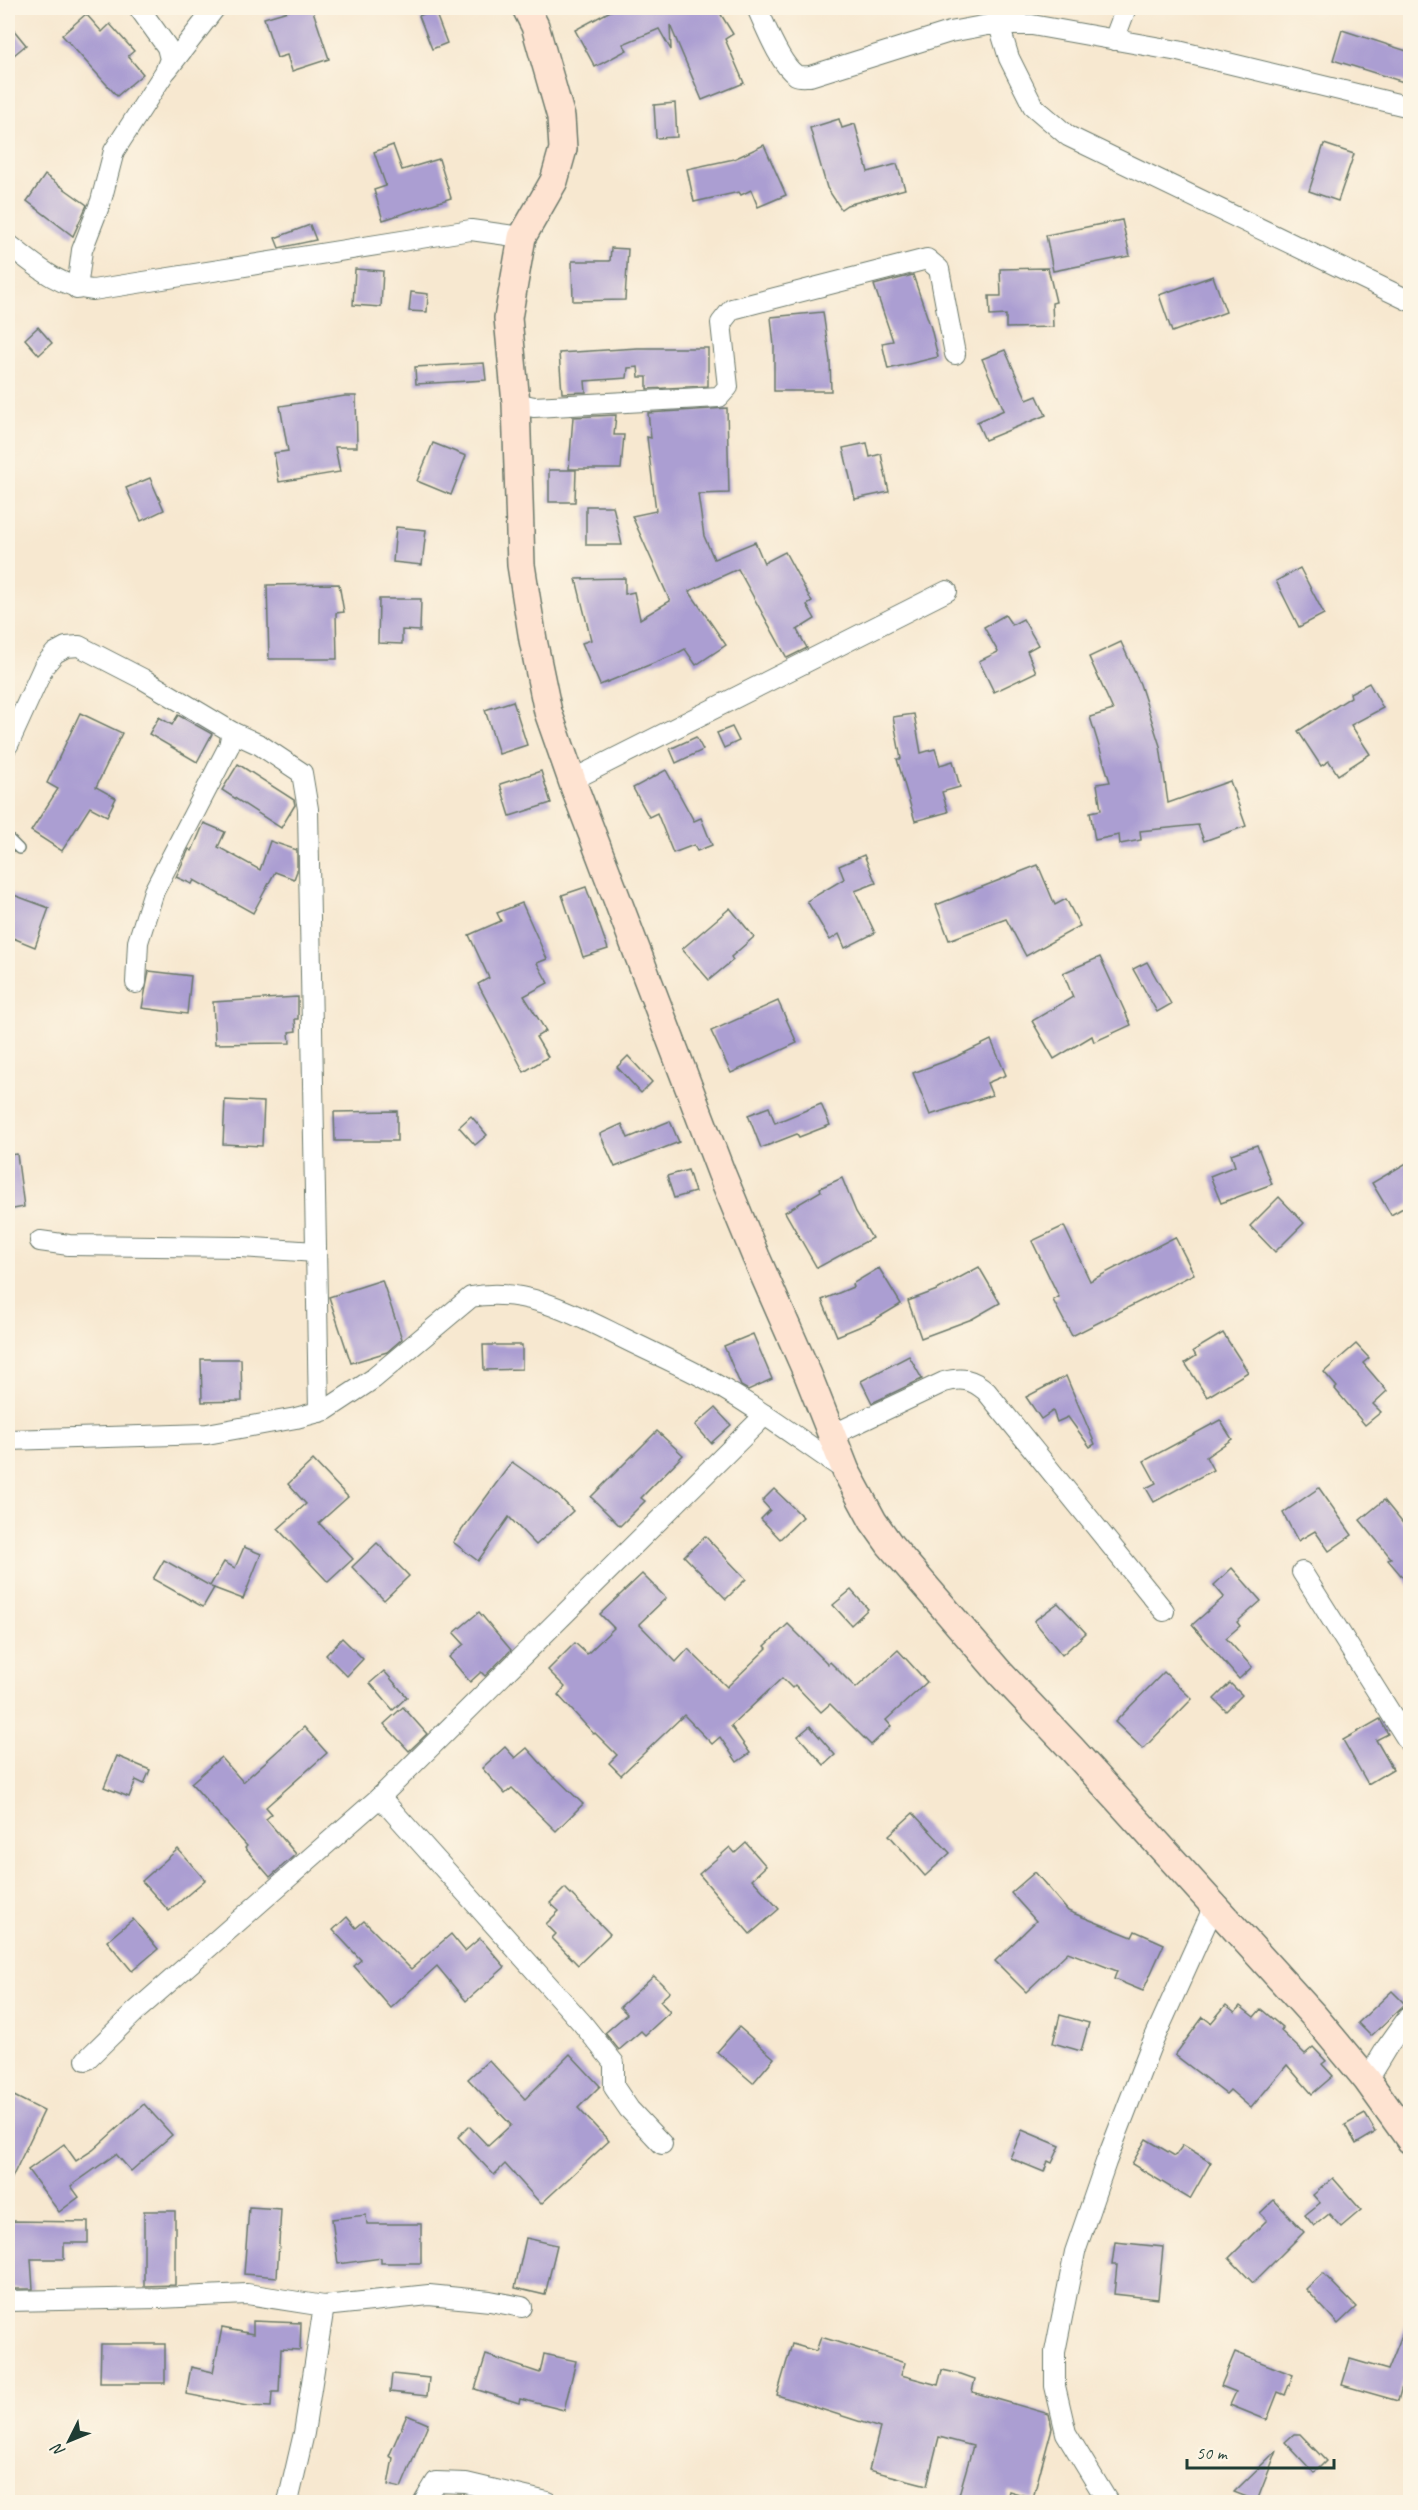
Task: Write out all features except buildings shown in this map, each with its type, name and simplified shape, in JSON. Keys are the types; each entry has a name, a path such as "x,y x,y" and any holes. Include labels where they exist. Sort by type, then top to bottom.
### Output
{"street":[{"path":"139,8 167,47 170,59 165,72"},
{"path":"77,289 82,250 100,201 114,151 165,72 215,8"},
{"path":"526,8 535,27 561,117 563,148 554,182 522,237 508,318 516,403 521,564 530,620 548,712 720,1172 846,1471 858,1496 890,1545 1000,1673 1314,2016 1367,2080 1410,2140"},
{"path":"757,8 776,47 790,69 800,76 810,76 950,32 999,25 1032,25 1178,51 1410,107"},
{"path":"1114,40 1126,8"},
{"path":"999,25 1010,58 1033,106 1068,136 1410,301"},
{"path":"8,244 58,281 77,289 93,290 471,230 522,237"},
{"path":"516,403 534,407 719,397 728,387 721,323 732,309 927,259 939,269 955,354"},
{"path":"572,780 947,591"},
{"path":"8,745 44,666 55,653 66,647 79,646 143,679 232,732 260,745 302,772 308,809 319,1412"},
{"path":"136,983 138,942 154,891 230,746 232,732"},
{"path":"40,1241 69,1245 241,1247 316,1252"},
{"path":"8,1440 207,1434 296,1418 326,1410 374,1379 471,1296 491,1294 516,1295 559,1306 698,1374 765,1415 846,1471"},
{"path":"832,1435 944,1382 957,1379 973,1380 986,1391 1164,1611"},
{"path":"86,2060 136,2011 380,1797 765,1415"},
{"path":"1302,1572 1410,1744"},
{"path":"380,1797 582,2023 614,2063 614,2086 629,2109 662,2144"},
{"path":"1108,2502 1066,2433 1055,2386 1055,2352 1075,2252 1106,2162 1150,2048 1214,1906"},
{"path":"1367,2080 1410,2015"},
{"path":"8,2301 247,2294 324,2306 429,2295 490,2301 522,2307"},
{"path":"288,2502 304,2433 324,2306"},
{"path":"424,2502 436,2482 466,2483 547,2502"}],"lane":[{"path":"8,838 19,849"}]}
